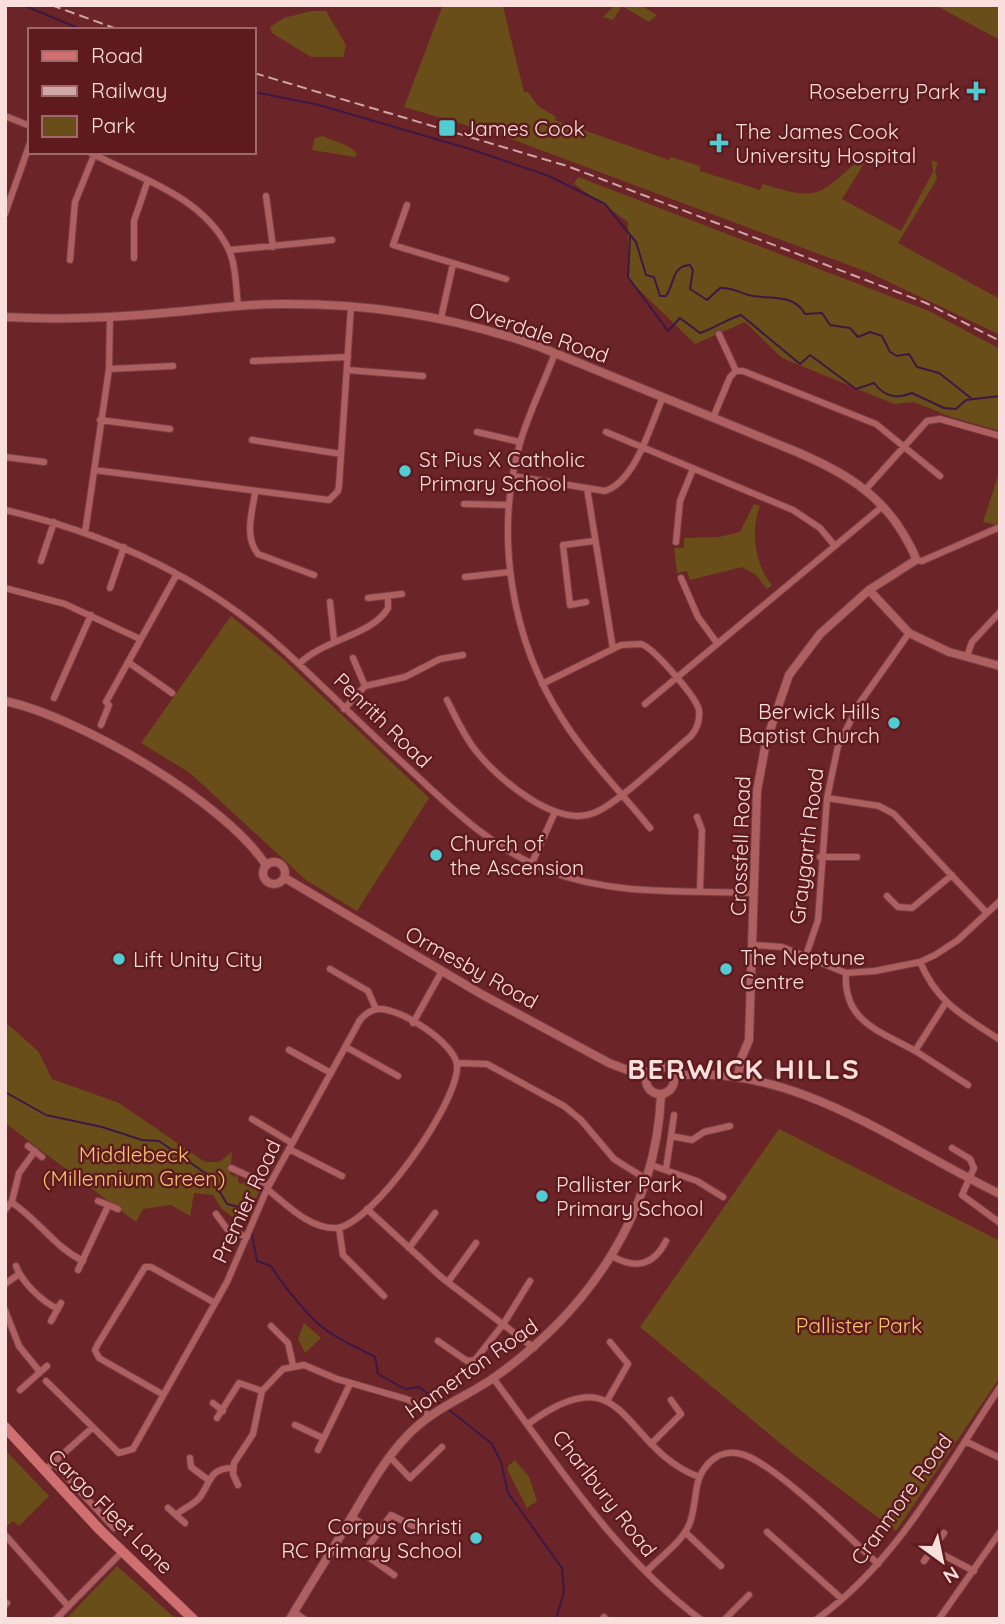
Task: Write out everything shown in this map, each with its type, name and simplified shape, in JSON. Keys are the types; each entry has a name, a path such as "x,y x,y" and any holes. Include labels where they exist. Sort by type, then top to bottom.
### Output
{"main road":[{"name":"Cargo Fleet Lane","path":"5,1427 122,1552 193,1619"}],"street":[{"path":"5,116 28,125"},
{"path":"5,212 28,149"},
{"path":"70,260 75,202 91,154"},
{"path":"93,154 149,180 208,217 230,250 237,306"},
{"path":"134,258 134,221 149,180"},
{"path":"266,195 273,247"},
{"path":"407,205 393,245 506,279"},
{"path":"230,250 332,240"},
{"path":"440,318 453,264"},
{"name":"Overdale Road","path":"5,317 110,317 279,304 351,306 440,318 502,333 836,469 866,489 883,506 896,521 916,560"},
{"path":"94,470 255,493 329,500 338,491 351,306"},
{"path":"85,533 109,369 110,317"},
{"path":"719,334 736,371"},
{"path":"555,353 520,442 513,476 509,505 510,572 517,613 542,684 575,738 650,828"},
{"path":"253,361 348,356"},
{"path":"109,369 173,366"},
{"path":"347,370 423,376"},
{"path":"713,418 730,377 736,371 743,371 876,424 940,476"},
{"path":"513,476 605,491 619,487 630,474 663,397"},
{"path":"100,420 170,429"},
{"path":"866,489 927,421 947,420 1000,436"},
{"path":"477,432 520,442"},
{"path":"606,432 793,510 820,528 835,546"},
{"path":"252,440 341,454"},
{"path":"5,457 44,462"},
{"path":"676,542 680,501 692,469"},
{"path":"587,488 613,649"},
{"path":"255,493 249,537 252,547 258,554 314,575"},
{"path":"464,504 509,505"},
{"path":"645,704 883,506"},
{"name":"Penrith Road","path":"5,510 54,522 124,547 225,603 299,664 464,821 496,844 532,863 601,886 754,893"},
{"path":"41,561 54,522"},
{"name":"Crossfell Road","path":"738,1076 741,1059 750,1040 757,786 765,742 789,675 820,634 869,590 916,560 922,561 1000,527"},
{"path":"586,602 570,605 563,545 594,541"},
{"path":"110,588 124,547"},
{"path":"465,577 510,572"},
{"path":"101,725 109,705 106,702 177,574"},
{"path":"681,578 698,617 718,643"},
{"path":"5,588 92,615 140,639"},
{"path":"869,590 909,633 929,645 1000,666"},
{"path":"368,598 402,594"},
{"path":"299,664 317,648 355,634 377,621 388,608 388,596"},
{"path":"330,601 334,640"},
{"path":"967,656 972,642 1000,612"},
{"path":"54,698 92,615"},
{"name":"Graygarth Road","path":"805,958 818,920 820,857 827,798 838,746 859,704 909,633"},
{"path":"447,700 464,734 488,764 524,794 555,812 586,816 604,808 691,736 697,728 698,707 646,646 628,643 542,684"},
{"path":"344,709 365,686 405,677 440,659 463,655"},
{"path":"353,658 365,686"},
{"path":"128,662 172,693"},
{"path":"5,701 89,734 154,770 232,827 266,865"},
{"path":"827,798 879,806 894,814 987,913"},
{"path":"532,863 555,812"},
{"path":"697,817 702,830 699,890"},
{"path":"820,857 858,857"},
{"path":"280,863 285,869 285,878 275,884 266,882 266,865 280,863"},
{"path":"887,895 898,907 912,908 951,874"},
{"name":"Ormesby Road","path":"285,878 442,971 591,1054 646,1077"},
{"path":"754,945 782,947 846,973 920,962 947,948 1000,901"},
{"path":"920,962 932,987 945,1004 1000,1040"},
{"path":"231,1168 268,1187 311,1222 339,1228 367,1209 401,1172 433,1127 456,1078 457,1063 444,1041 389,1011 376,1009 368,990 330,969"},
{"path":"413,1023 442,971"},
{"path":"846,973 845,990 852,1007 870,1028 915,1051 968,1085"},
{"path":"915,1051 945,1004"},
{"name":"Premier Road","path":"92,1428 119,1453 132,1449 239,1260 268,1187 360,1020 376,1009"},
{"path":"346,1047 398,1076"},
{"path":"289,1050 331,1073"},
{"path":"457,1063 487,1064 564,1106 581,1120 614,1160 646,1179"},
{"path":"658,1065 668,1068 674,1076 672,1088 661,1095 650,1091 646,1077 648,1071 658,1065"},
{"path":"674,1076 738,1076 788,1088 930,1155 970,1180 1000,1194"},
{"name":"Homerton Road","path":"292,1615 390,1457 407,1436 429,1416 493,1378 534,1348 556,1329 584,1297 612,1256 630,1223 651,1165 660,1121 661,1095"},
{"path":"666,1169 674,1115"},
{"path":"252,1119 342,1176"},
{"path":"671,1136 692,1140 704,1132 730,1126"},
{"path":"28,1146 42,1157"},
{"path":"952,1148 970,1159 974,1168 962,1195 1000,1223"},
{"path":"5,1210 12,1202 19,1173 35,1152"},
{"path":"651,1165 697,1181 723,1197"},
{"path":"98,1201 118,1209"},
{"path":"12,1202 32,1217 63,1250 83,1261"},
{"path":"78,1270 108,1206"},
{"path":"367,1209 448,1282 534,1348"},
{"path":"409,1248 435,1213"},
{"path":"215,1219 227,1228 248,1235"},
{"path":"339,1228 343,1255 384,1296"},
{"path":"612,1256 626,1263 649,1262 657,1258 666,1241"},
{"path":"448,1282 476,1243"},
{"path":"16,1266 19,1274 45,1301 59,1306 51,1321"},
{"path":"162,1394 99,1358 95,1350 98,1344 145,1267 151,1267 215,1303"},
{"path":"5,1284 19,1274"},
{"path":"438,1341 464,1360 472,1362 504,1323 530,1281"},
{"path":"5,1310 8,1328 21,1350 40,1372"},
{"path":"271,1326 284,1337 293,1365"},
{"path":"276,1343 284,1337"},
{"path":"607,1401 628,1364 610,1342"},
{"path":"238,1485 233,1468 236,1457 253,1434 262,1391 275,1374 293,1365 311,1367 351,1384 416,1402 429,1416"},
{"path":"20,1390 47,1366"},
{"path":"217,1418 239,1383 241,1373"},
{"name":"Charlbury Road","path":"493,1378 615,1539 646,1572 700,1619"},
{"path":"44,1471 92,1428 46,1381"},
{"path":"239,1383 262,1391"},
{"path":"318,1450 351,1384"},
{"name":"Cranmore Road","path":"817,1619 878,1564 1000,1387"},
{"path":"528,1424 565,1400 580,1396 607,1401 673,1465 699,1477"},
{"path":"651,1444 681,1414 671,1400"},
{"path":"213,1403 223,1411"},
{"path":"295,1425 323,1438"},
{"path":"965,1441 1000,1458"},
{"path":"390,1457 411,1478 442,1447"},
{"path":"646,1572 685,1532 693,1513 699,1477 718,1456 727,1452 750,1457 793,1488 878,1564"},
{"path":"190,1458 191,1467 208,1479"},
{"path":"53,1462 114,1528"},
{"path":"183,1470 191,1467"},
{"path":"176,1515 200,1496 208,1479 220,1469 233,1468"},
{"path":"168,1508 185,1523"},
{"path":"394,1575 367,1556 367,1548 391,1515 419,1529"},
{"path":"352,1517 376,1533"},
{"path":"685,1532 721,1566"},
{"path":"767,1532 842,1599"},
{"path":"939,1619 1000,1532"},
{"path":"924,1562 944,1533"},
{"path":"5,1535 68,1606"},
{"path":"932,1549 974,1571"},
{"path":"56,1619 122,1552"},
{"path":"725,1619 749,1595"},
{"path":"829,1610 836,1619"},
{"path":"292,1615 304,1619"}],"green space":[{"path":"443,5 507,5 503,7 524,92 528,92 538,106 556,117 555,120 669,160 671,157 700,166 700,171 760,190 763,184 809,194 828,187 864,156 871,154 878,158 863,165 842,199 901,231 933,172 932,160 938,163 935,171 937,179 898,243 1000,299 1000,335 870,273 506,137 404,107"},
{"path":"615,5 640,5 657,15 649,22 622,6 613,20 603,17"},
{"path":"935,5 1000,5 1000,40"},
{"path":"311,11 326,11 346,45 343,57 311,57 272,33 270,27 284,18"},
{"path":"323,136 346,145 357,154 355,157 312,150 315,138"},
{"path":"578,177 929,311 1000,349 1000,431 951,417 914,402 894,404 782,358 745,322 695,344 628,279 628,222 574,184"},
{"path":"1000,470 1000,526 983,522"},
{"path":"754,504 760,506 755,525 758,558 772,585 767,589 756,575 742,567 690,580 687,571 677,573 674,548 684,548 684,538 719,537 740,532"},
{"path":"231,616 281,657 429,798 357,911 306,880 190,773 141,743"},
{"name":"Middlebeck (Millennium Green)","path":"5,1022 38,1051 52,1079 119,1103 205,1162 219,1162 232,1152 230,1174 235,1177 238,1174 238,1182 242,1184 248,1179 261,1187 247,1217 235,1219 222,1209 213,1195 194,1193 190,1216 171,1205 143,1209 136,1222 5,1123"},
{"name":"Pallister Park","path":"779,1129 1000,1241 1000,1377 896,1531 792,1453 640,1327"},
{"path":"304,1323 321,1338 305,1353 298,1339"},
{"path":"5,1450 49,1496 19,1526 13,1521 5,1528"},
{"path":"515,1460 529,1477 537,1501 527,1508 508,1471 508,1466"},
{"path":"117,1566 176,1619 66,1619"}],"waterway":[{"path":"23,5 78,28"},
{"path":"256,92 319,105 470,149 549,176 605,204 636,242 646,275 654,277 660,296 666,296 676,272 690,265 693,270 690,289 707,300 720,288 753,296 789,300 805,314 822,313 830,325 850,328 858,337 870,332 882,336 890,352 897,356 909,354 917,367 939,373 972,399"},
{"path":"630,236 628,277 668,331 680,318 700,333 741,315 800,364 810,355 856,389 874,383 891,396 912,393 944,408 956,409 966,400 1000,396"},
{"path":"5,1092 46,1115 102,1127 142,1140 159,1141 211,1177 227,1204 243,1208 249,1225"},
{"path":"251,1230 257,1261 271,1266 315,1321 333,1335 375,1357 378,1374 405,1389 419,1387 443,1406"},
{"path":"448,1409 492,1444 501,1462 508,1493 562,1568 564,1592 556,1619"}],"railway":[{"path":"51,5 114,28"},
{"path":"256,74 567,166 926,303 1000,341"}],"place":[{"name":"Roseberry Park","path":"976,91"},
{"name":"James Cook","path":"447,128"},
{"name":"The James Cook University Hospital","path":"719,143"},
{"name":"St Pius X Catholic Primary School","path":"405,471"},
{"name":"Berwick Hills Baptist Church","path":"894,723"},
{"name":"Church of the Ascension","path":"436,855"},
{"name":"Lift Unity City","path":"119,959"},
{"name":"The Neptune Centre","path":"726,969"},
{"name":"Pallister Park Primary School","path":"542,1196"},
{"name":"Corpus Christi RC Primary School","path":"476,1538"}],"district":[{"name":"BERWICK HILLS","path":"744,1068"}]}
